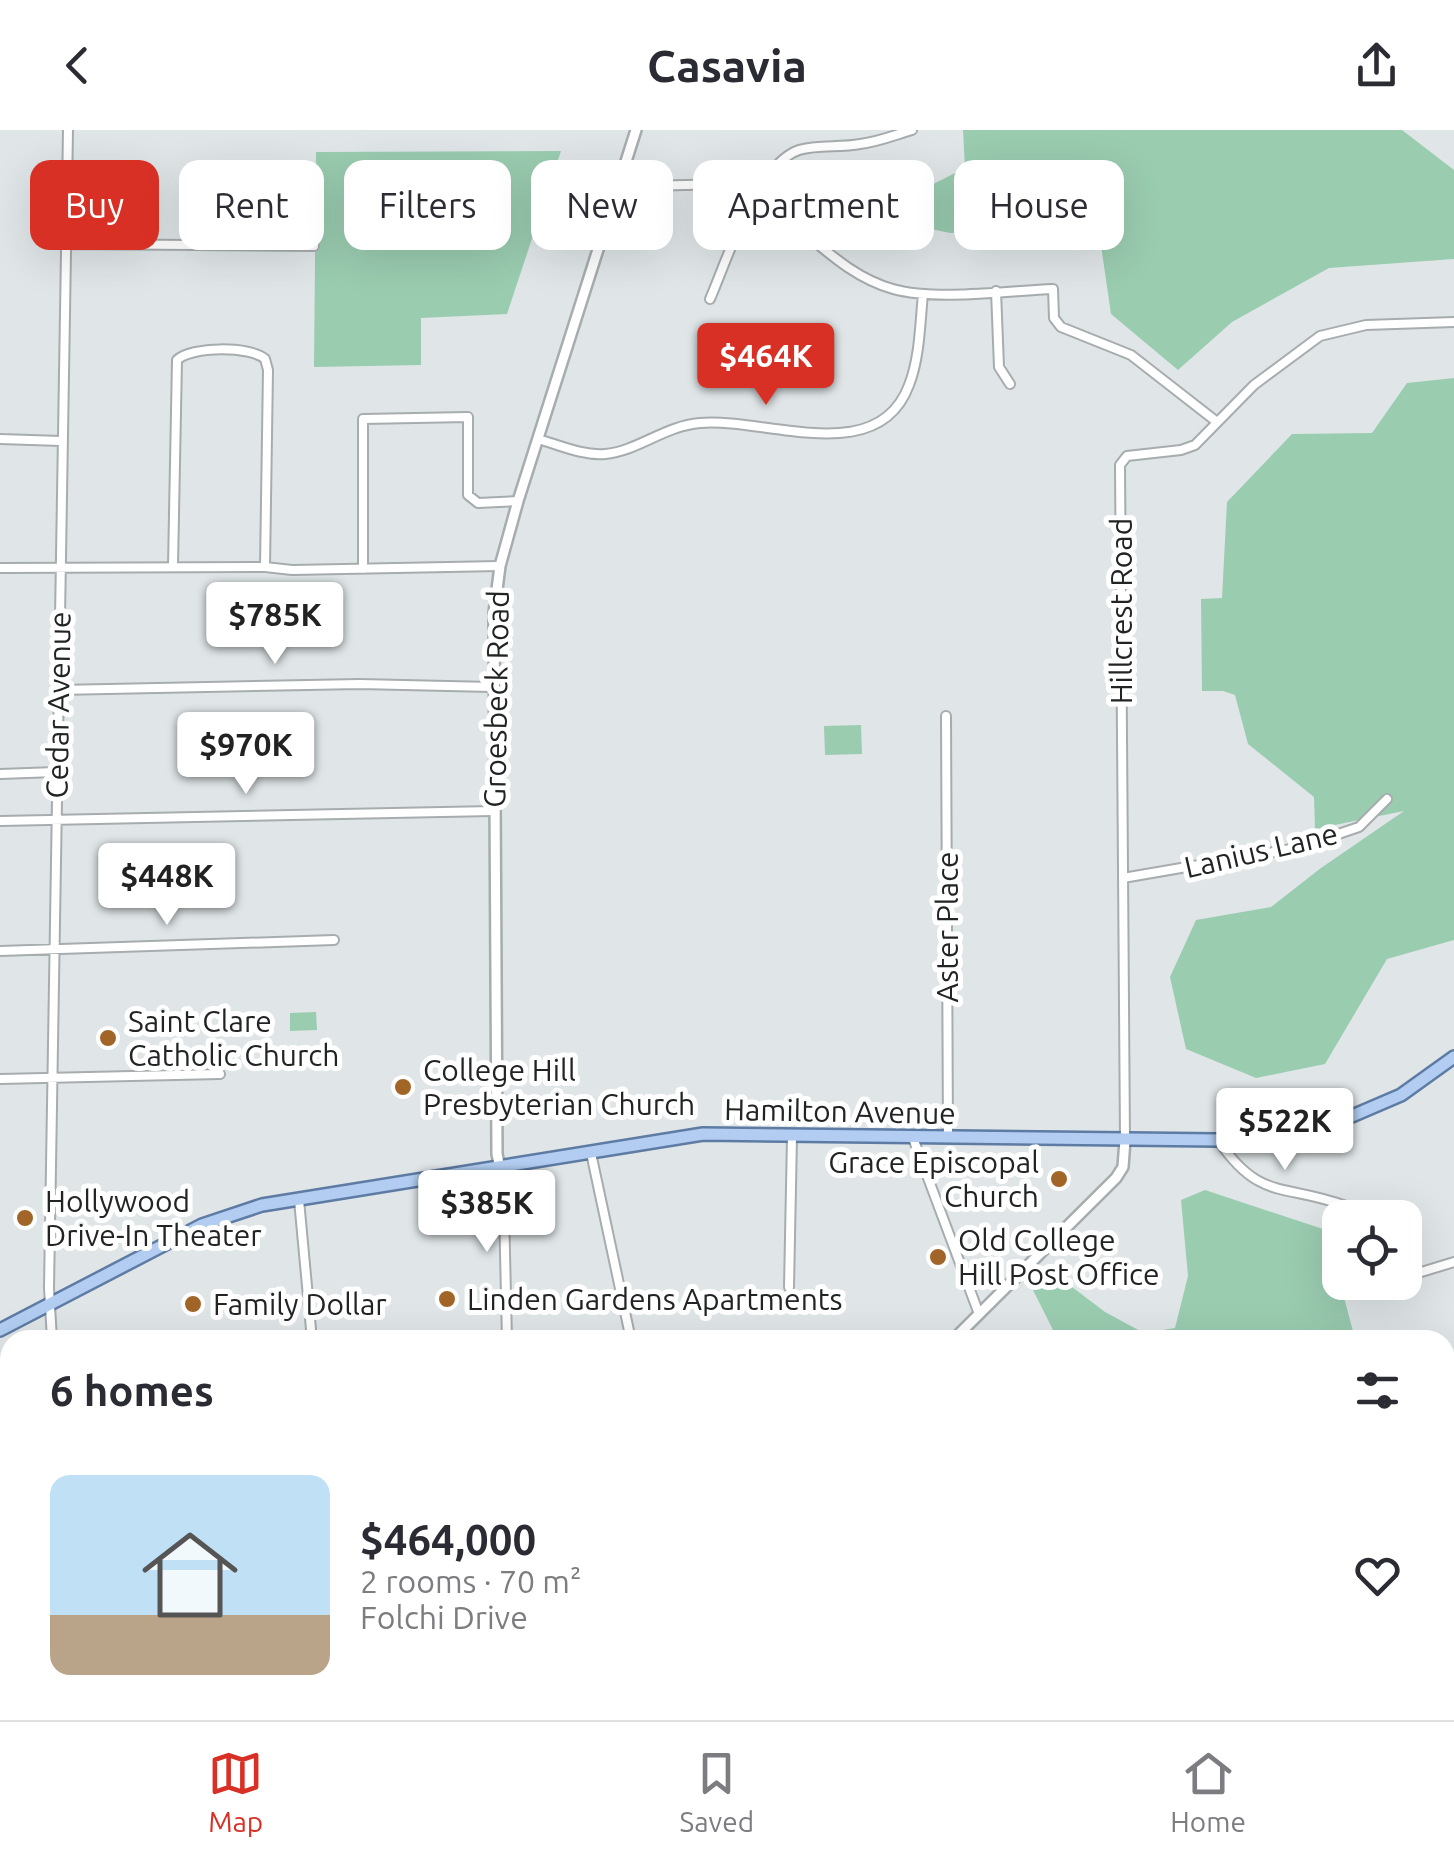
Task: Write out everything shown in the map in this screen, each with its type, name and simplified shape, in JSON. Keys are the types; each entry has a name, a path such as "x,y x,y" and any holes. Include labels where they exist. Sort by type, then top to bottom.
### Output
{"main road":[{"name":"Hamilton Avenue","path":"0,1330 214,1220 246,1209 703,1134 1218,1140 1352,1116 1401,1095 1454,1057"}],"street":[{"name":"Cedar Avenue","path":"68,130 68,160"},
{"name":"Groesbeck Road","path":"627,160 636,130"},
{"path":"784,160 810,148 860,144 912,130"},
{"name":"Cedar Avenue","path":"51,1330 56,772 67,250"},
{"name":"Groesbeck Road","path":"500,1168 492,631 500,566 518,501 598,250"},
{"path":"710,299 732,250"},
{"path":"824,250 846,268 893,289 924,294 1053,289 1054,318 1062,327 1131,356 1217,422"},
{"path":"996,291 998,366 1010,384"},
{"path":"538,439 590,454 604,454 626,449 669,428 702,422 834,434 867,428 892,412 910,383 924,294"},
{"name":"Hillcrest Road","path":"1125,1140 1120,464 1127,456 1195,445 1254,385 1320,336 1366,325 1454,322"},
{"path":"172,566 175,366 186,353 222,350 256,351 268,364 264,567"},
{"path":"363,568 363,419 468,417 468,495 478,504 518,501"},
{"path":"0,439 61,440"},
{"path":"0,568 172,566 292,570 500,566"},
{"path":"58,690 360,684 492,687"},
{"name":"Aster Place","path":"946,716 948,1137"},
{"path":"0,774 56,772"},
{"name":"Lanius Lane","path":"1123,878 1297,848 1359,828 1387,799"},
{"path":"0,821 493,810"},
{"path":"0,951 334,940"},
{"path":"0,1079 220,1074"},
{"path":"790,1288 792,1138"},
{"path":"912,1138 979,1314"},
{"path":"963,1330 1116,1178 1123,1166 1125,1140"},
{"path":"1218,1140 1246,1174 1260,1184 1329,1200"},
{"path":"590,1152 629,1330"},
{"path":"500,1168 507,1330"},
{"path":"299,1200 311,1330"},
{"path":"1422,1272 1454,1262"}],"green space":[{"path":"963,130 1402,130 1454,170 1454,259 1329,268 1232,322 1178,370 1111,314 1102,250 1124,250 1124,160 965,160"},
{"path":"561,151 558,160 531,160 531,242 507,314 421,318 421,365 314,367 315,250 324,250 324,160 316,160 316,152"},
{"path":"954,174 954,233 934,230 934,184"},
{"path":"1454,378 1454,940 1387,959 1325,1064 1256,1078 1186,1049 1170,977 1196,920 1271,907 1404,811 1315,829 1314,797 1248,744 1235,695 1202,691 1201,599 1222,598 1227,502 1292,434 1372,433 1407,383"},
{"path":"861,725 862,754 825,755 824,726"},
{"path":"316,1012 317,1030 290,1031 290,1013"},
{"path":"1205,1190 1322,1229 1322,1300 1345,1300 1353,1330 1163,1330 1175,1328 1188,1276 1181,1200"},
{"path":"1055,1274 1105,1312 1138,1330 1053,1330 1032,1288"}],"place":[{"name":"Saint Clare Catholic Church","path":"108,1038"},
{"name":"College Hill Presbyterian Church","path":"403,1087"},
{"name":"Grace Episcopal Church","path":"1059,1179"},
{"name":"Hollywood Drive-In Theater","path":"25,1218"},
{"name":"Old College Hill Post Office","path":"938,1257"},
{"name":"Linden Gardens Apartments","path":"447,1299"},
{"name":"Family Dollar","path":"193,1304"}]}
